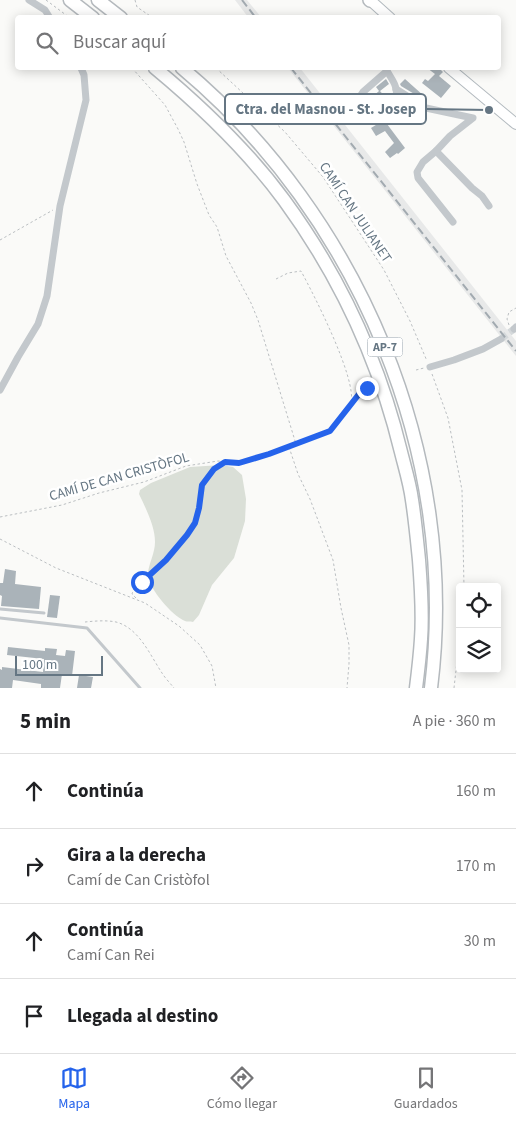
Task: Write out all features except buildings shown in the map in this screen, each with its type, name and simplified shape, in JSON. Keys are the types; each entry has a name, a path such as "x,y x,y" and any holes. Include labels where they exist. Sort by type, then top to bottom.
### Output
{"highway":[{"path":"70,0 89,15"},
{"path":"98,0 117,15"},
{"name":"AP-7","path":"157,70 212,118 239,145 283,199 327,267 370,352 395,427 412,500 417,538 421,603 421,638 416,688"},
{"name":"AP-7","path":"184,70 222,104 296,188 348,271 384,343 412,428 423,472 430,513 436,570 434,663 431,688"}],"main road":[{"path":"370,0 387,15"},
{"path":"451,70 516,124"}],"street":[{"path":"29,0 44,10 48,15"},
{"path":"0,390 38,324 47,296 60,206 86,100 82,70"},
{"path":"386,70 359,98 366,110 364,113 372,121 388,112 397,100 396,89 387,70"},
{"path":"396,89 426,108 473,118 450,136 423,162 417,172 418,178 454,222"},
{"path":"436,151 482,196 489,206"},
{"path":"430,367 484,349 501,339"}],"lane":[{"path":"0,609 44,614"},
{"path":"0,618 87,628 140,688"}],"path":[{"path":"46,0 66,15"},
{"path":"135,0 136,8 148,15"},
{"path":"134,70 165,105 184,142 206,208 217,227 226,256 258,320 296,444"},
{"name":"CAMÍ CAN JULIANET","path":"218,70 285,132 323,177 384,270 410,321 430,367 448,418 462,490 464,583"},
{"path":"0,240 60,206"},
{"path":"276,278 288,273 301,271 325,318 350,380 353,397 352,403"},
{"path":"514,328 509,325 507,319 509,312 516,308"},
{"path":"416,370 430,367"},
{"name":"CAMÍ DE CAN CRISTÒFOL","path":"0,516 62,504 144,482 186,466 218,461 239,463 269,454 330,431 359,394 367,388"},
{"path":"289,447 333,560 349,645 350,664 347,688"},
{"path":"136,599 132,594 134,588 166,560 195,523 202,485 214,469 225,462"},
{"path":"0,539 56,568 145,603 179,626 200,645 212,666 216,688"},
{"path":"78,627 85,622 97,621 116,622 128,627 138,636 163,676 174,688"},
{"path":"454,688 456,670"}],"shaded area":[{"path":"235,0 247,0 259,15 246,15"},
{"path":"290,70 302,70 516,341 516,356"},
{"path":"221,465 233,467 242,475 246,499 245,521 234,558 212,585 199,615 193,622 186,621 167,607 156,593 149,579 148,573 154,550 155,536 150,518 139,494 140,490 151,483 190,467"}],"tunnel":[{"path":"501,339 514,329"}],"railway":[{"path":"242,0 254,15"},
{"path":"293,70 516,351"}],"place":[{"name":"Ctra. del Masnou - St. Josep","path":"489,110"}],"route":[{"path":"142,582 176,549 195,523 202,485 214,469 225,462 239,463 330,431 359,394 367,388"}]}
